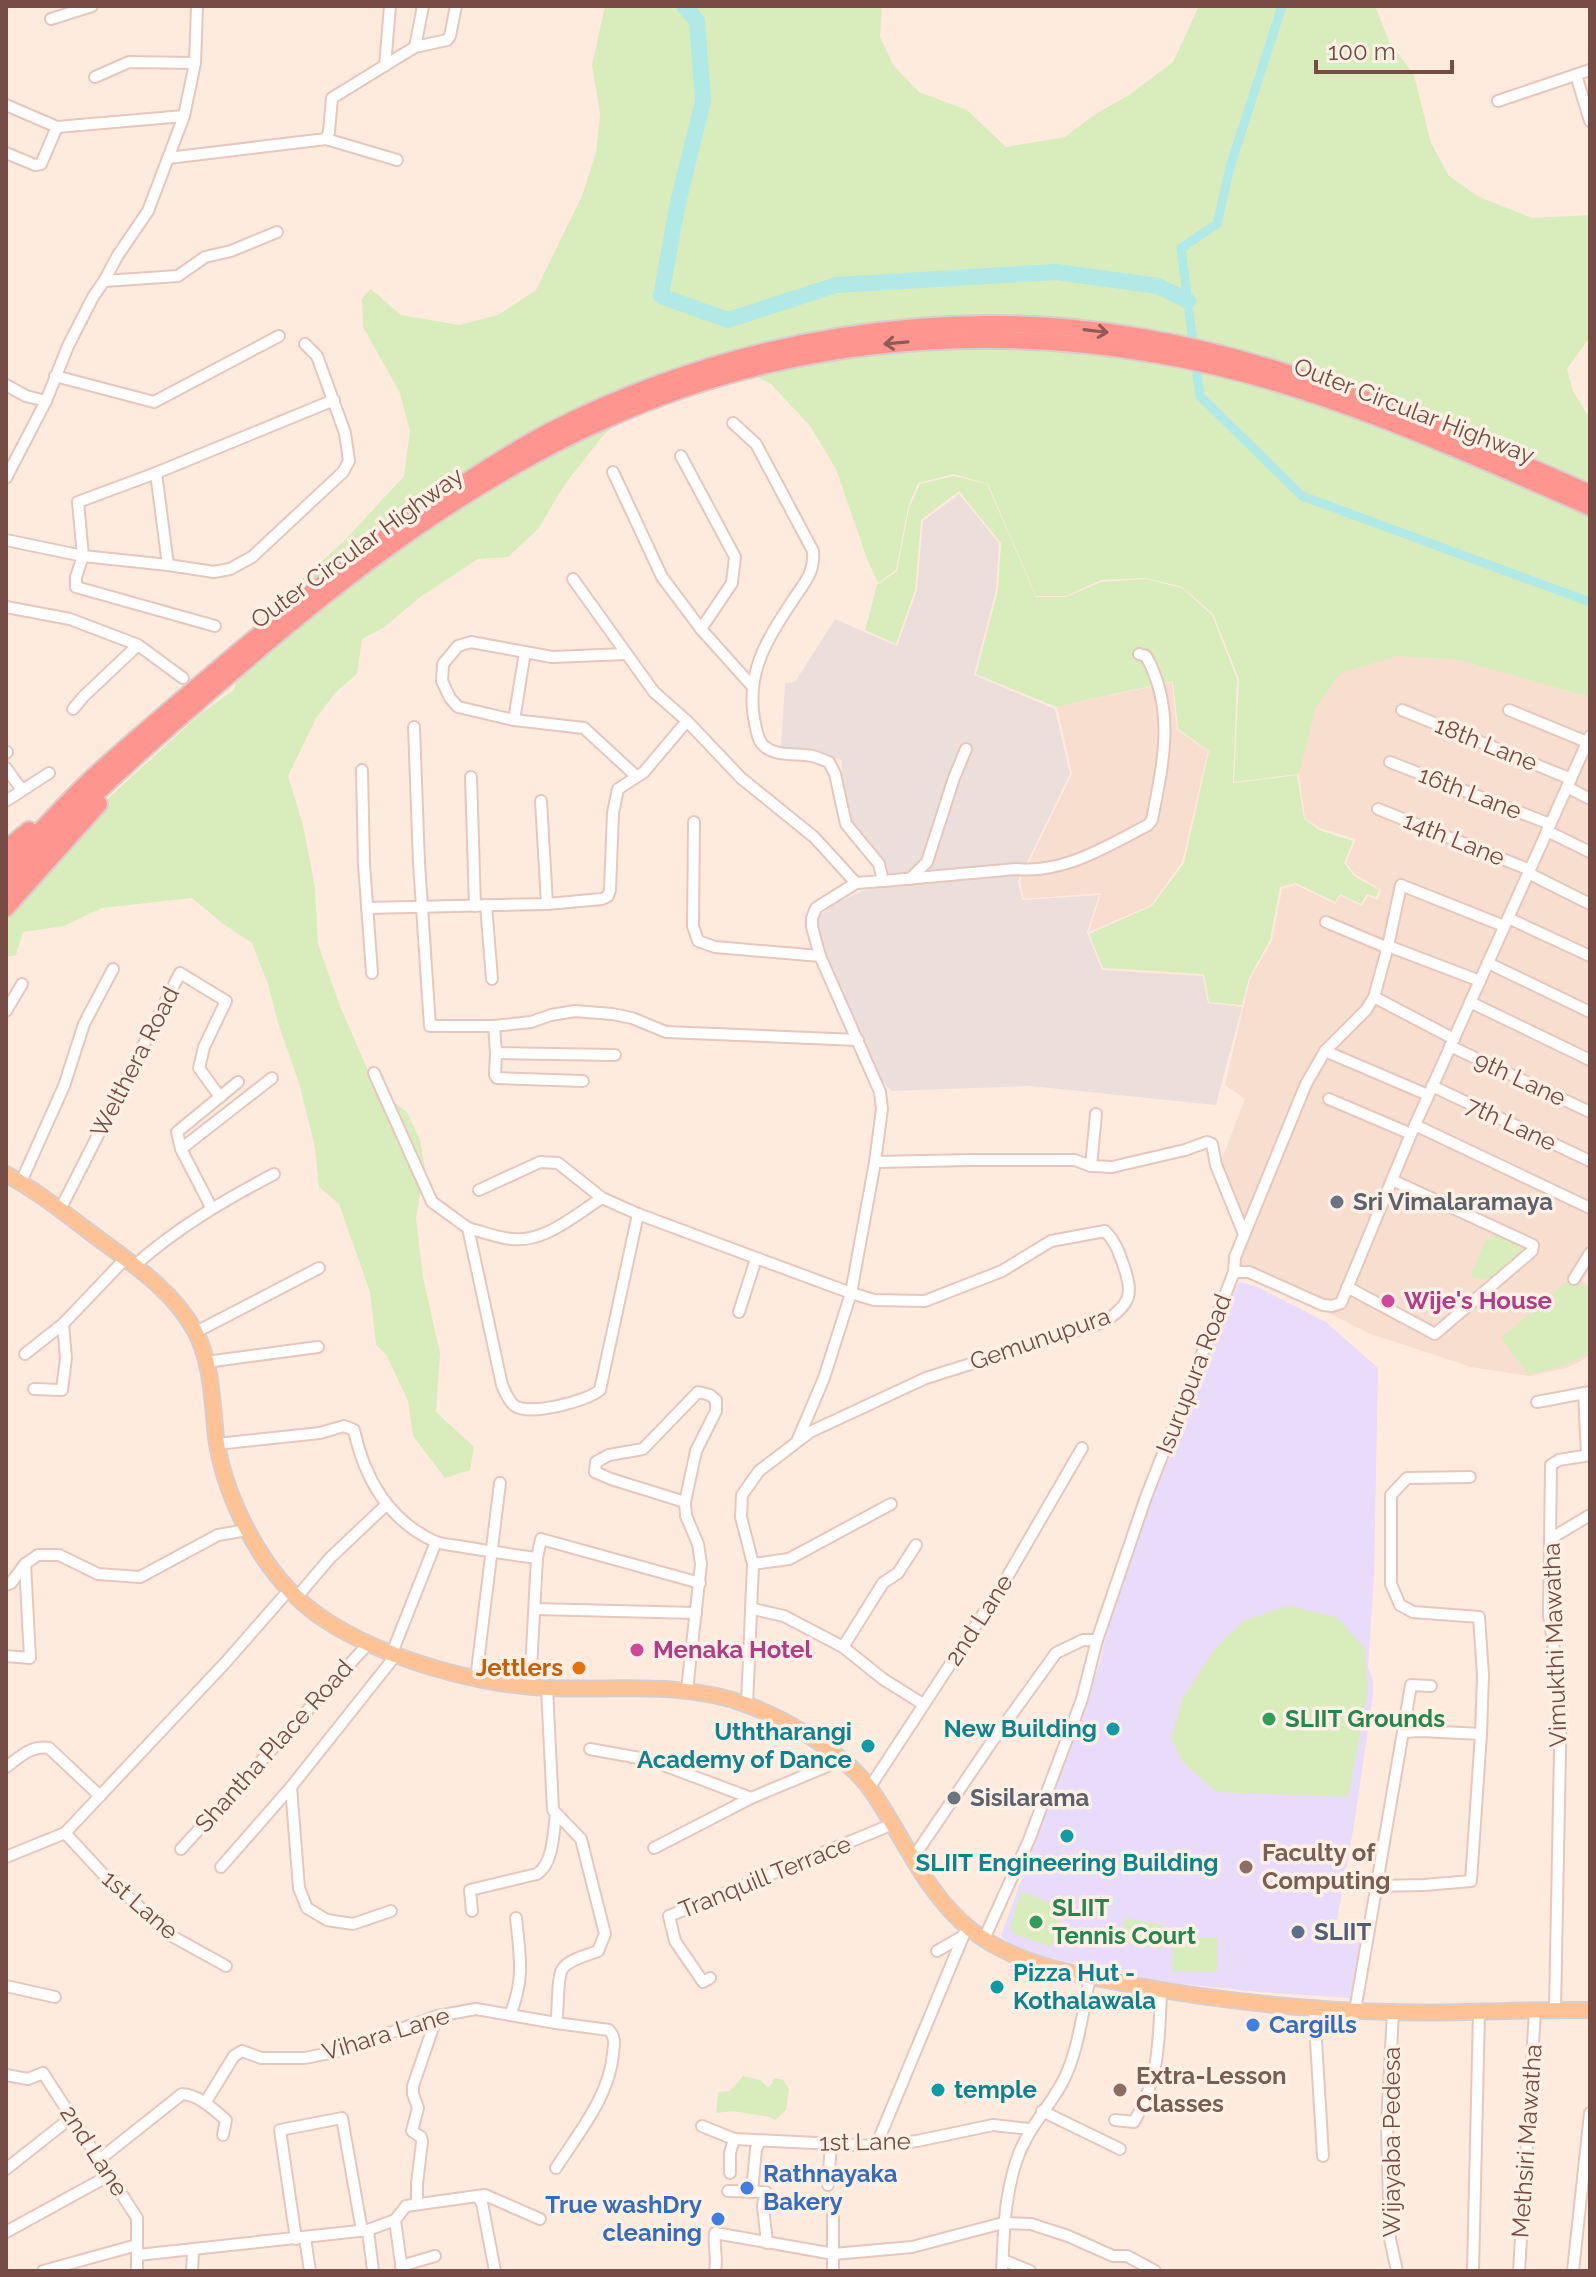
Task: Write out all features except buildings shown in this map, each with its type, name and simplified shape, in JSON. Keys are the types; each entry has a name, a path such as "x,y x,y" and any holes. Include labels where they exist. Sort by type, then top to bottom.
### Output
{"highway":[{"name":"Outer Circular Highway","path":"6,888 64,824 221,675 311,592 380,539 548,432 647,388 706,367 818,340 891,329 993,325 1081,329 1144,337 1285,372 1391,408 1590,493"},
{"name":"Outer Circular Highway","path":"6,867 91,779 385,550 469,493 554,444 606,419 698,384 782,361 867,346 940,340 992,338 1114,347 1194,362 1293,387 1384,420 1590,507"},
{"path":"6,908 170,725"},
{"path":"6,849 91,779"}],"main road":[{"path":"6,1174 130,1262 172,1299 196,1332 206,1362 217,1444 233,1503 247,1530 293,1594 335,1626 368,1644 476,1679 530,1687 687,1690 713,1694 790,1724 842,1760 870,1787 913,1858 965,1932 1016,1956 1090,1977 1161,1990 1314,2008 1479,2013 1590,2010"}],"street":[{"path":"51,19 92,6"},
{"path":"6,478 46,401 93,297 148,211 184,116 195,63 197,6"},
{"path":"385,66 390,6"},
{"path":"415,47 423,6"},
{"path":"326,139 332,98 415,47 447,40 456,6"},
{"path":"95,77 129,62 195,63"},
{"path":"1498,101 1590,70"},
{"path":"1576,75 1590,121"},
{"path":"6,105 57,127 184,116"},
{"path":"6,153 35,165 41,164 57,127"},
{"path":"168,158 326,139 397,160"},
{"path":"104,281 178,276 205,257 231,251 277,232"},
{"path":"55,376 154,402 279,336"},
{"path":"6,540 83,556 214,572 230,569 252,557 343,472 349,461 345,433 334,400 317,356 305,344"},
{"path":"6,385 26,396 46,401"},
{"path":"215,626 76,587 83,556 78,502 334,400"},
{"path":"733,423 756,444 813,551 815,566 768,638 757,664 751,704 757,733 762,745 773,752 814,756 829,762 835,774 846,824 879,864 883,881"},
{"path":"681,456 735,557 732,583 701,629"},
{"path":"613,472 662,577 701,629 752,686"},
{"path":"156,473 168,565"},
{"path":"573,579 654,692 687,721 741,778 814,837 856,883"},
{"path":"6,607 70,619 138,645 183,678"},
{"path":"626,654 552,657 471,642 458,646 443,664 442,681 458,707 514,720 584,728 636,776"},
{"path":"73,709 138,645"},
{"path":"514,720 525,652"},
{"path":"479,1190 540,1162 558,1163 602,1198 638,1214 851,1293 882,1109 880,1092 820,956 812,927 816,908 856,883 1067,865 1148,825 1152,820 1165,755 1163,699 1153,669 1146,656 1139,654"},
{"name":"18th Lane","path":"1402,710 1569,783 1590,799"},
{"path":"1392,1180 1533,1245 1532,1251 1435,1334 1347,1287 1413,1129 1588,744 1509,710"},
{"path":"367,908 547,904 608,896 613,813 618,789 644,772 687,721"},
{"path":"414,727 430,1026 494,1026 531,1022 575,1011 632,1018 666,1032 858,1040"},
{"path":"910,879 927,862 966,749"},
{"name":"16th Lane","path":"1390,762 1549,828 1590,852"},
{"path":"6,768 22,790"},
{"path":"362,770 372,973"},
{"path":"6,801 49,773"},
{"path":"471,777 480,906 492,979"},
{"path":"541,801 547,904"},
{"name":"14th Lane","path":"1378,809 1529,871 1590,904"},
{"path":"694,822 693,926 698,941 715,947 820,956"},
{"path":"1234,1272 1235,1257 1306,1084 1325,1051 1366,1010 1374,997 1401,885 1590,956"},
{"path":"1326,922 1480,981"},
{"path":"1488,963 1590,1012"},
{"path":"21,1182 64,1086 84,1024 113,969"},
{"name":"Welthera Road","path":"60,1210 180,973 226,1001 204,1047 199,1068 220,1097"},
{"path":"6,1011 22,984"},
{"name":"9th Lane","path":"1374,997 1452,1042 1590,1112"},
{"path":"1470,1002 1590,1060"},
{"path":"494,1026 497,1078 583,1081"},
{"name":"7th Lane","path":"1325,1051 1430,1091 1590,1161"},
{"path":"496,1053 615,1055"},
{"path":"374,1073 432,1202 468,1228 506,1239 526,1240 543,1236 602,1198"},
{"path":"181,1149 272,1078"},
{"path":"211,1207 181,1149 177,1132 238,1082"},
{"path":"1329,1099 1413,1129 1590,1208"},
{"path":"1091,1166 1096,1114"},
{"path":"875,1162 1075,1160 1091,1166 1112,1167 1207,1142 1212,1144 1216,1165 1244,1234"},
{"path":"25,1354 63,1324 130,1262 211,1207 274,1174"},
{"path":"468,1228 502,1385 516,1407 530,1410 567,1405 593,1396 600,1390 638,1214"},
{"name":"Gemunupura","path":"747,1705 753,1564 741,1517 742,1495 759,1471 798,1439 926,1378 1104,1322 1121,1310 1130,1284 1114,1240 1105,1231 1051,1241 1002,1271 925,1301 874,1300 851,1293 824,1378 798,1439"},
{"path":"1574,1279 1590,1253"},
{"path":"739,1312 755,1262 759,1259"},
{"path":"196,1332 319,1268"},
{"name":"Isurupura Road","path":"984,1939 1029,1840 1082,1699 1097,1640 1146,1497 1234,1272 1249,1272 1323,1305 1341,1303 1347,1287"},
{"path":"34,1389 62,1390 66,1358 63,1324"},
{"path":"206,1362 318,1347"},
{"path":"685,1502 595,1472 596,1462 609,1455 643,1449 698,1392 716,1400 716,1411 696,1451 685,1502 686,1516 698,1544 701,1564 687,1690"},
{"path":"1537,1402 1587,1392 1588,1455"},
{"path":"217,1444 320,1433 344,1426 354,1430 359,1454 386,1505 408,1526 436,1542 537,1558"},
{"name":"2nd Lane","path":"870,1787 1006,1579 1082,1448"},
{"name":"Vimukthi Mawatha","path":"1555,2010 1561,1697 1549,1615 1551,1465 1559,1460 1588,1455"},
{"path":"1375,1886 1471,1881 1483,1675 1479,1617 1413,1612 1400,1605 1391,1584 1391,1495 1407,1478 1470,1477"},
{"path":"476,1679 500,1483"},
{"path":"753,1564 789,1559 891,1504"},
{"path":"6,1857 65,1833 225,1663 386,1505"},
{"path":"1550,1539 1590,1515"},
{"path":"6,1585 38,1555 59,1555 98,1574 140,1577 218,1535 247,1530"},
{"path":"530,1687 537,1558 541,1539 700,1583"},
{"path":"221,1867 291,1787 394,1654 436,1542"},
{"path":"843,1647 883,1583 898,1573 916,1545"},
{"path":"6,1656 30,1658 25,1564"},
{"path":"535,1609 696,1613"},
{"path":"753,1609 784,1616 843,1647 883,1679 923,1704"},
{"path":"913,1858 1056,1653 1083,1640 1097,1640"},
{"name":"Shantha Place Road","path":"181,1849 368,1644"},
{"path":"1355,2011 1411,1685 1431,1686"},
{"path":"547,1688 553,1810 581,1839 605,1934 598,1951 565,1965 560,1972 556,2023"},
{"path":"1404,1732 1481,1734"},
{"path":"6,1767 27,1751 41,1746 49,1748 100,1796"},
{"path":"590,1749 650,1760 751,1798"},
{"path":"654,1848 751,1798 842,1760"},
{"path":"291,1787 299,1888 307,1908 327,1920 353,1924 391,1911"},
{"path":"472,1911 470,1890 544,1870 556,1814"},
{"name":"Tranquill Terrace","path":"710,1978 703,1982 675,1941 669,1916 893,1824"},
{"name":"1st Lane","path":"65,1833 104,1875 170,1935 226,1966"},
{"path":"510,2015 519,1993 521,1969 516,1918"},
{"path":"937,1951 965,1932"},
{"path":"876,2146 965,1932"},
{"path":"1030,2271 1002,2266 1005,2202 1016,2160 1029,2129 1062,2083 1070,2064 1090,1977"},
{"path":"6,1986 55,1997"},
{"path":"1115,2120 1134,2122 1146,2101 1158,2058 1161,1990"},
{"path":"1314,2008 1323,2156"},
{"name":"Vihara Lane","path":"205,2103 234,2056 242,2051 261,2058 305,2058 339,2051 437,2016 476,2009 609,2030 614,2035 614,2042 611,2073 603,2094 556,2168"},
{"name":"Methsiri Mawatha","path":"1519,2271 1535,2011"},
{"name":"Wijayaba Pedesa","path":"1393,2012 1387,2125 1390,2239 1397,2271"},
{"path":"1473,2271 1479,2013"},
{"path":"417,2204 422,2142 421,2137 412,2131 418,2108 413,2086 437,2016"},
{"name":"2nd Lane","path":"6,2075 28,2079 43,2073 137,2218 137,2271"},
{"path":"100,2159 182,2094 190,2094 226,2120 223,2135"},
{"path":"1042,2111 1120,2149"},
{"path":"1573,2271 1590,2113"},
{"path":"6,2169 72,2117"},
{"path":"310,2271 280,2130 342,2118 373,2271"},
{"name":"1st Lane","path":"702,2126 734,2139 876,2146 993,2125 1029,2129"},
{"path":"730,2173 734,2139"},
{"path":"752,2192 756,2149 760,2141"},
{"path":"828,2185 831,2144"},
{"path":"6,2232 110,2175"},
{"path":"728,2191 766,2192 763,2206 767,2243"},
{"path":"43,2271 138,2250 193,2251 365,2231 395,2220 406,2206 485,2195 540,2219"},
{"path":"477,2196 482,2203 495,2271"},
{"path":"833,2208 833,2271"},
{"path":"395,2220 401,2269 435,2256"},
{"path":"715,2271 718,2259 715,2233 834,2254 912,2247 1003,2223 1031,2224 1113,2256 1138,2260 1155,2271"},
{"path":"192,2271 193,2251"}],"shaded area":[{"path":"959,494 999,543 996,590 974,675 1055,709 1070,774 1018,881 1022,900 1099,895 1087,932 1102,970 1203,976 1208,1003 1242,1007 1216,1105 1030,1086 892,1091 869,1069 825,954 817,918 837,902 886,881 886,872 881,855 849,826 841,796 842,760 781,747 785,683 795,682 835,619 897,646 917,590 923,521"},
{"path":"1397,656 1457,660 1590,697 1590,1269 1582,1281 1590,1286 1590,1354 1567,1368 1529,1376 1471,1367 1368,1333 1236,1266 1246,1240 1232,1205 1231,1184 1217,1172 1245,1099 1225,1085 1250,979 1272,941 1282,889 1296,885 1335,904 1341,896 1362,906 1368,896 1378,900 1381,890 1355,874 1346,863 1356,839 1320,828 1305,818 1299,774 1316,707 1341,672"},
{"path":"1172,682 1177,730 1208,751 1182,862 1151,905 1089,932 1101,893 1024,899 1020,881 1072,774 1057,707"},
{"path":"1240,1282 1255,1286 1326,1322 1378,1368 1374,1576 1368,1667 1373,1680 1373,1695 1334,1936 1364,1935 1350,1998 1163,1982 1037,1955 1008,1943 1001,1936 1100,1663 1136,1535 1170,1456 1231,1292"}],"green space":[{"path":"605,6 882,6 880,37 894,66 919,92 967,110 1006,147 1065,137 1097,113 1129,95 1173,62 1199,6 1375,6 1389,41 1414,75 1431,143 1449,176 1479,197 1532,218 1590,215 1590,337 1567,369 1573,391 1590,419 1590,697 1457,660 1397,656 1341,673 1316,707 1299,774 1234,782 1239,679 1213,614 1182,587 1146,578 1101,580 1066,596 1036,596 988,484 954,474 918,483 908,507 896,570 878,583 836,469 810,426 771,384 740,368 654,387 602,437 565,484 538,529 508,557 478,559 419,598 383,628 362,639 357,674 336,692 316,718 288,776 303,825 315,888 318,944 340,1006 376,1089 407,1112 420,1140 425,1169 416,1218 423,1277 440,1353 436,1412 474,1447 470,1470 445,1478 413,1436 408,1401 387,1356 376,1345 370,1292 339,1204 319,1187 315,1148 300,1086 252,943 192,898 102,908 64,926 23,932 16,955 6,957 6,892 199,715 234,690 249,635 299,582 344,541 404,476 410,431 399,391 363,327 362,298 371,289 401,315 459,325 498,315 536,290 582,196 596,152 600,114 592,65"},
{"path":"954,476 987,484 1036,597 1066,597 1101,582 1146,579 1182,588 1212,615 1237,679 1233,783 1297,775 1304,819 1319,830 1353,841 1344,863 1354,876 1379,890 1376,897 1367,894 1361,904 1340,894 1335,902 1296,883 1280,887 1270,940 1249,978 1242,1005 1209,1002 1204,974 1103,968 1089,934 1152,906 1184,863 1209,751 1178,729 1173,681 1056,707 976,674 998,590 1001,543 959,491 921,520 915,590 896,644 865,630 877,585 897,571 909,508 920,484"},
{"path":"1497,1235 1522,1249 1506,1268 1493,1277 1479,1279 1471,1275 1486,1239"},
{"path":"1572,1277 1579,1284 1590,1287 1590,1350 1568,1363 1528,1374 1501,1338"},
{"name":"SLIIT Grounds","path":"1288,1606 1336,1617 1364,1647 1368,1690 1348,1797 1216,1792 1183,1762 1171,1739 1182,1699 1215,1649 1243,1621"},
{"name":"SLIIT Tennis Court","path":"1022,1891 1064,1909 1051,1947 1014,1934 1010,1925"},
{"path":"1125,1918 1164,1925 1161,1949 1121,1942"},
{"path":"1173,1937 1218,1938 1217,1972 1172,1971"},
{"path":"743,2076 760,2080 768,2087 774,2078 783,2080 789,2089 786,2110 775,2120 733,2111 716,2113 718,2092 730,2091"}],"waterway":[{"path":"684,6 697,21 703,101 677,207 661,296 728,320 836,285 1056,272 1158,286 1188,301"},
{"path":"1282,6 1230,167 1217,224 1181,248 1200,396 1302,496 1590,602"}],"place":[{"name":"Sri Vimalaramaya","path":"1337,1202"},
{"name":"Wije's House","path":"1388,1301"},
{"name":"Menaka Hotel","path":"637,1650"},
{"name":"Jettlers","path":"579,1668"},
{"name":"SLIIT Grounds","path":"1269,1719"},
{"name":"New Building","path":"1113,1729"},
{"name":"Uththarangi Academy of Dance","path":"868,1746"},
{"name":"Sisilarama","path":"954,1798"},
{"name":"SLIIT Engineering Building","path":"1067,1836"},
{"name":"Faculty of Computing","path":"1246,1867"},
{"name":"SLIIT Tennis Court","path":"1036,1922"},
{"name":"SLIIT","path":"1298,1932"},
{"name":"Pizza Hut - Kothalawala","path":"997,1987"},
{"name":"Cargills","path":"1253,2025"},
{"name":"temple","path":"938,2090"},
{"name":"Extra-Lesson Classes","path":"1120,2090"},
{"name":"Rathnayaka Bakery","path":"747,2188"},
{"name":"True washDry cleaning","path":"718,2219"}]}
